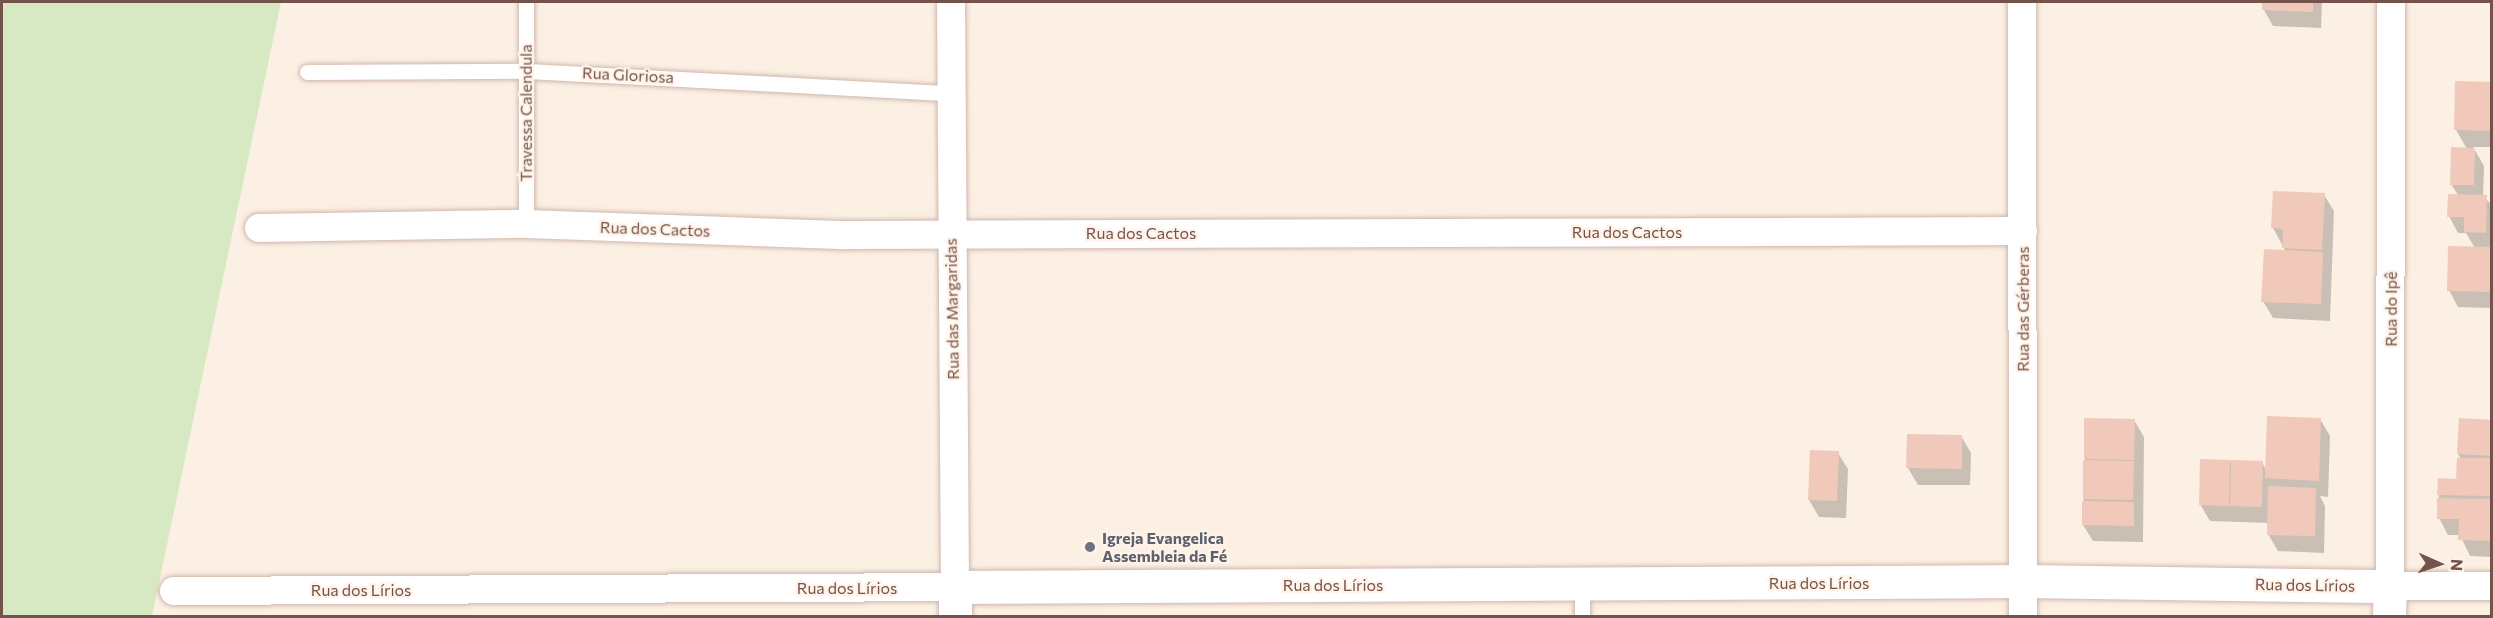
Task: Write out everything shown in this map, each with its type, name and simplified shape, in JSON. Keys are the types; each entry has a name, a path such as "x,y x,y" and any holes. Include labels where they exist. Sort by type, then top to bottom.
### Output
{"street":[{"name":"Rua das Margaridas","path":"951,2 949,93 955,602"},
{"name":"Rua das Gérberas","path":"2022,2 2023,616"},
{"name":"Rua do Ipê","path":"2390,601 2391,2"},
{"name":"Rua dos Cactos","path":"259,228 526,224 750,233 951,234 2023,231"},
{"name":"Rua dos Lírios","path":"174,591 955,602 1582,584 2022,581 2390,601 2492,586"}],"lane":[{"name":"Travessa Calendula","path":"526,2 526,224"},
{"name":"Rua Gloriosa","path":"307,72 527,71 949,93"},
{"path":"1582,584 1582,616"}],"green space":[{"path":"2,2 281,2 152,616 2,616"}],"building":[{"path":"2262,2 2313,2 2313,12 2262,10"},
{"path":"2455,81 2492,82 2492,131 2454,130"},
{"path":"2451,147 2475,148 2474,185 2450,185"},
{"path":"2273,191 2325,193 2322,250 2282,248 2283,229 2271,228"},
{"path":"2448,194 2487,195 2486,233 2464,232 2464,217 2447,217"},
{"path":"2448,246 2492,247 2492,292 2447,291"},
{"path":"2264,249 2323,252 2321,304 2261,302"},
{"path":"2267,416 2321,418 2319,481 2265,478"},
{"path":"2084,418 2135,419 2134,460 2084,459"},
{"path":"2459,418 2492,420 2492,456 2457,454"},
{"path":"1907,434 1962,435 1962,469 1906,468"},
{"path":"1810,450 1839,451 1837,501 1808,500"},
{"path":"2457,458 2492,458 2492,496 2437,495 2438,478 2456,479"},
{"path":"2200,459 2230,460 2229,506 2199,505"},
{"path":"2083,460 2134,461 2133,500 2083,499"},
{"path":"2231,460 2263,461 2262,507 2230,506"},
{"path":"2268,486 2316,488 2315,536 2267,535"},
{"path":"2437,498 2492,499 2492,541 2458,540 2459,519 2437,519"},
{"path":"2082,501 2134,502 2134,526 2082,525"}],"place":[{"name":"Igreja Evangelica Assembleia da Fé","path":"1090,547"}]}
